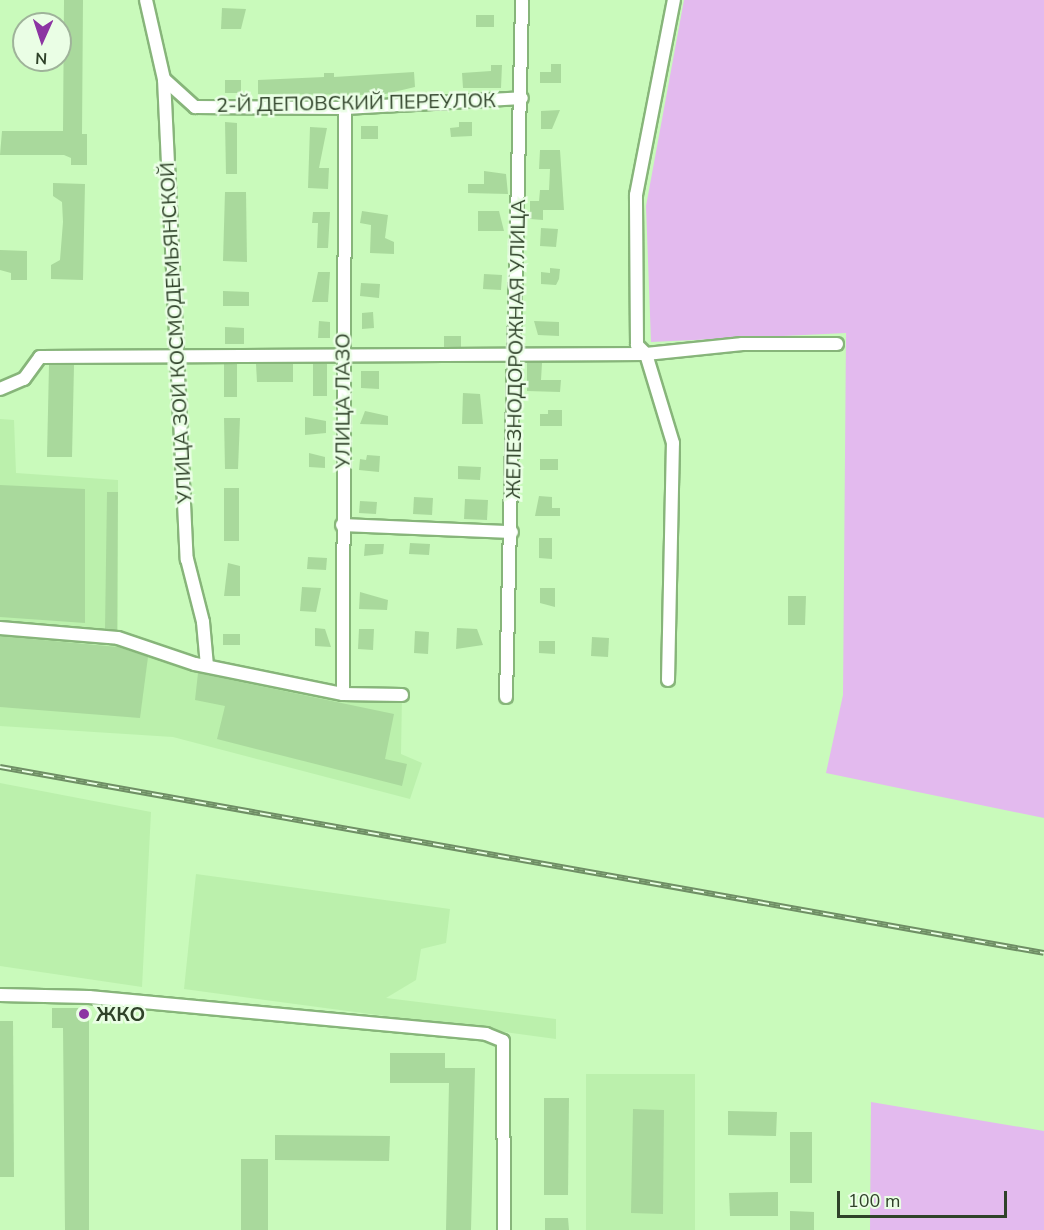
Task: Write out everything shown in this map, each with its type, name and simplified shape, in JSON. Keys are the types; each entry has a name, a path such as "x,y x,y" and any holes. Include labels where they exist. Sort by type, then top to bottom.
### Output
{"street":[{"name":"УЛИЦА ЗОИ КОСМОДЕМЬЯНСКОЙ","path":"146,0 165,79 178,357 176,382 187,559 203,622 207,666"},
{"name":"ЖЕЛЕЗНОДОРОЖНАЯ УЛИЦА","path":"506,697 517,356 522,0"},
{"path":"668,680 673,443 646,354 636,345 636,195 674,0"},
{"name":"2-Й ДЕПОВСКИЙ ПЕРЕУЛОК","path":"165,79 195,107 345,108 522,98"},
{"name":"УЛИЦА ЛАЗО","path":"343,694 345,108"},
{"path":"0,389 24,379 40,357 646,354 742,344 837,344"},
{"path":"342,525 512,532"},
{"path":"0,628 118,638 207,666 343,694 402,695"},
{"path":"0,994 89,997 486,1034 503,1041 504,1230"}],"shaded area":[{"path":"684,0 1044,0 1044,818 826,773 843,695 846,333 651,342 646,206"},
{"path":"0,419 14,420 16,473 118,480 118,638 342,694 402,695 401,754 422,763 410,799 173,737 0,726"},
{"path":"0,783 151,812 142,987 0,966"},
{"path":"196,874 450,909 446,943 421,949 416,980 386,998 556,1019 556,1039 184,989"},
{"path":"586,1074 695,1074 695,1230 586,1230"},
{"path":"871,1102 1044,1131 1044,1230 870,1230"}],"building":[{"path":"64,0 83,0 82,134 87,134 87,165 71,165 71,158 64,155 0,155 2,131 63,131 63,72 72,72 72,12 64,12"},
{"path":"222,8 246,9 241,29 221,29"},
{"path":"476,15 494,15 494,27 476,27"},
{"path":"551,64 561,64 561,83 540,83 540,72 551,72"},
{"path":"491,65 502,65 501,88 463,88 462,73 491,71"},
{"path":"414,72 415,87 381,95 258,94 258,80 324,77 324,73 334,73 334,77"},
{"path":"225,80 241,80 241,93 225,93"},
{"path":"560,110 552,129 541,129 541,111"},
{"path":"225,122 237,123 237,174 226,174"},
{"path":"459,122 472,122 472,136 451,137 450,128 459,127"},
{"path":"361,126 378,126 378,139 361,139"},
{"path":"310,127 327,128 319,168 329,168 328,189 308,188"},
{"path":"540,150 560,150 564,210 543,210 543,220 530,219 530,201 539,201 540,190 549,190 550,169 539,169"},
{"path":"484,171 506,174 508,194 468,193 468,184 484,184"},
{"path":"53,183 85,184 83,280 51,279 51,265 60,260 63,222 62,202 53,196"},
{"path":"225,192 246,192 247,262 223,261"},
{"path":"362,211 388,215 385,238 394,242 394,254 370,253 371,225 360,223"},
{"path":"478,211 499,211 504,231 478,231"},
{"path":"313,212 330,212 328,248 317,248 318,223 312,223"},
{"path":"541,228 558,229 556,247 540,246"},
{"path":"0,250 27,251 27,280 11,280 11,273 0,270"},
{"path":"550,268 560,269 556,285 541,284 541,272 550,273"},
{"path":"318,272 330,272 328,302 312,302"},
{"path":"484,274 502,275 501,290 483,289"},
{"path":"361,283 380,284 379,298 360,296"},
{"path":"223,291 249,292 249,306 223,306"},
{"path":"373,312 374,328 362,329 362,313"},
{"path":"319,321 330,322 330,338 318,338"},
{"path":"534,321 559,322 559,336 538,335"},
{"path":"225,327 244,328 244,344 225,344"},
{"path":"444,336 461,336 461,347 444,347"},
{"path":"527,363 542,363 541,380 561,380 560,392 527,391"},
{"path":"224,364 237,364 237,397 224,397"},
{"path":"256,364 293,364 293,382 257,382"},
{"path":"313,364 327,364 327,396 313,396"},
{"path":"49,365 74,365 72,457 47,457"},
{"path":"361,371 379,371 379,389 361,388"},
{"path":"463,393 480,394 483,424 462,424"},
{"path":"548,410 562,410 562,426 540,426 540,414 548,414"},
{"path":"365,411 388,416 388,425 360,424"},
{"path":"305,417 326,421 326,433 305,435"},
{"path":"224,418 240,418 238,469 225,469"},
{"path":"309,453 325,457 325,468 309,467"},
{"path":"367,455 380,456 379,472 359,470 360,459 366,460"},
{"path":"540,459 558,459 558,470 540,470"},
{"path":"458,466 481,467 480,480 458,479"},
{"path":"0,485 85,489 85,623 0,617"},
{"path":"224,488 239,488 239,541 224,541"},
{"path":"107,492 118,492 117,630 105,629"},
{"path":"539,496 552,497 552,508 560,508 560,516 535,516"},
{"path":"414,497 433,498 432,515 413,514"},
{"path":"465,499 488,500 487,520 464,519"},
{"path":"360,501 377,502 376,514 359,513"},
{"path":"539,538 552,538 552,559 539,558"},
{"path":"410,543 430,544 429,555 409,554"},
{"path":"365,544 384,544 383,554 364,556"},
{"path":"308,557 327,558 326,570 307,569"},
{"path":"228,563 240,566 240,596 224,596"},
{"path":"302,587 321,588 316,612 300,611"},
{"path":"540,588 555,588 555,607 540,603"},
{"path":"360,592 388,600 387,610 359,609"},
{"path":"788,596 806,596 805,625 788,625"},
{"path":"315,628 325,629 331,647 315,646"},
{"path":"457,628 477,629 483,645 456,649"},
{"path":"359,629 374,629 373,650 358,649"},
{"path":"415,631 429,632 428,654 414,653"},
{"path":"223,634 240,634 240,645 223,645"},
{"path":"0,636 118,647 148,657 140,718 0,707"},
{"path":"592,637 609,638 608,657 591,656"},
{"path":"539,641 555,641 555,654 539,653"},
{"path":"198,673 394,714 385,759 407,764 402,786 217,739 225,706 195,700"},
{"path":"52,1008 89,1008 89,1230 65,1230 63,1028 52,1028"},
{"path":"0,1021 13,1021 14,1177 0,1177"},
{"path":"390,1053 445,1053 445,1068 475,1068 471,1230 446,1230 449,1083 390,1083"},
{"path":"544,1098 569,1098 568,1195 544,1195"},
{"path":"633,1109 664,1110 663,1214 631,1213"},
{"path":"728,1111 777,1112 776,1136 728,1135"},
{"path":"790,1132 812,1132 812,1183 790,1183"},
{"path":"275,1135 390,1136 389,1161 275,1160"},
{"path":"241,1159 268,1159 268,1230 241,1230"},
{"path":"778,1192 778,1216 730,1216 729,1193"},
{"path":"790,1211 814,1212 814,1230 790,1230"},
{"path":"545,1218 568,1218 569,1230 545,1230"}],"railway":[{"path":"0,767 1044,953"}],"place":[{"name":"ЖКО","path":"84,1014"}]}
